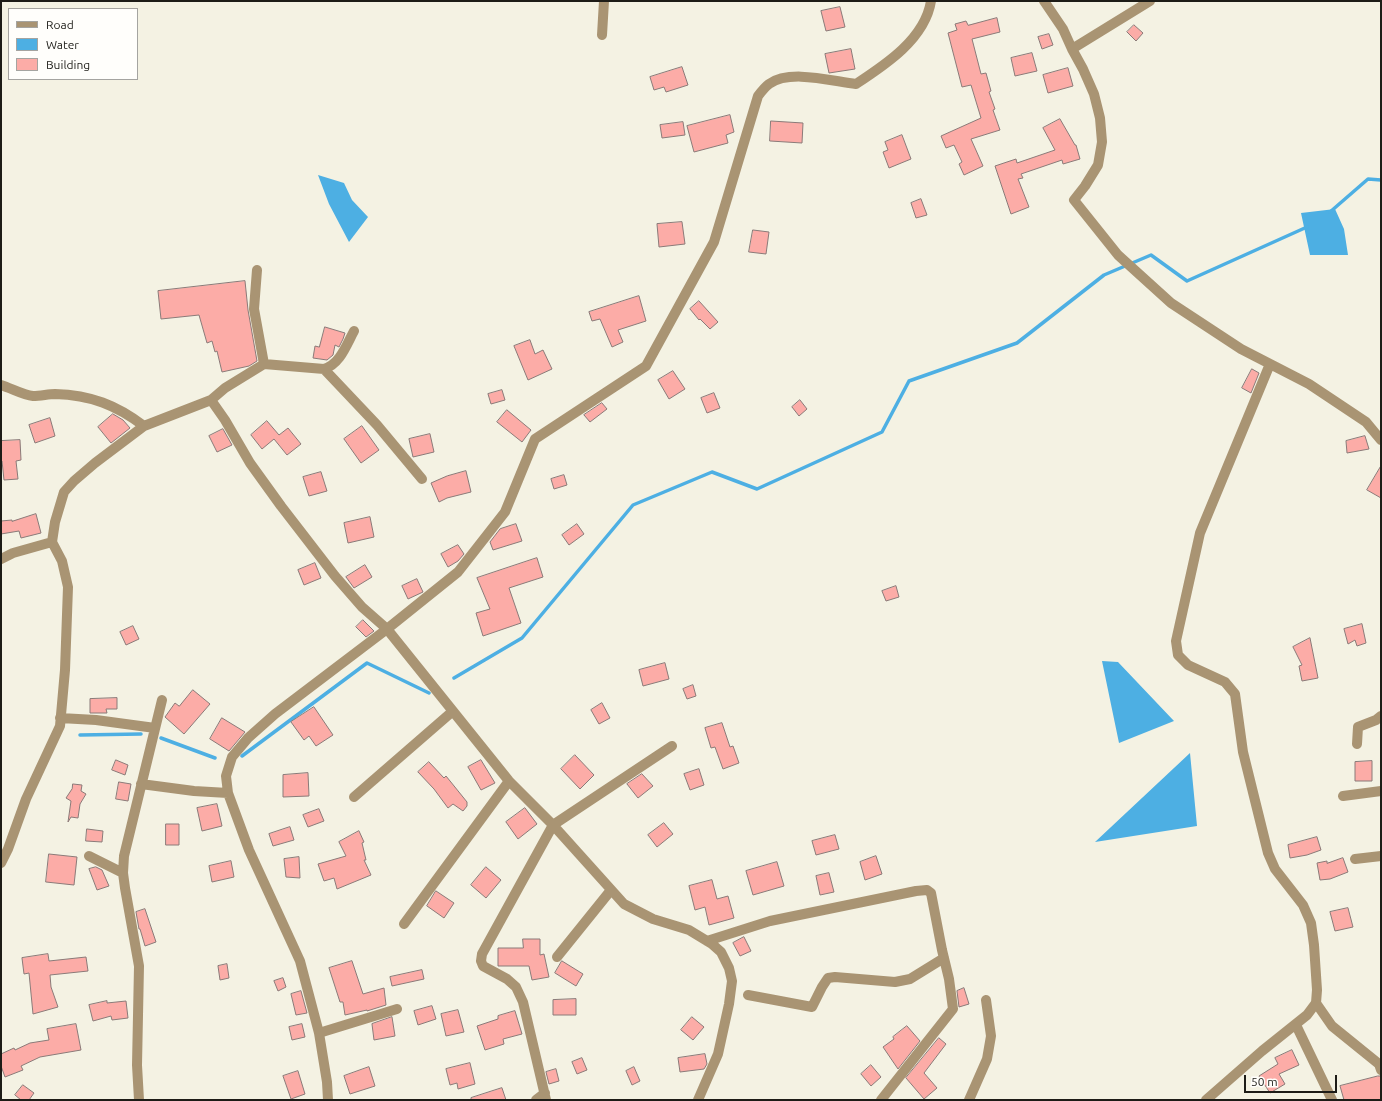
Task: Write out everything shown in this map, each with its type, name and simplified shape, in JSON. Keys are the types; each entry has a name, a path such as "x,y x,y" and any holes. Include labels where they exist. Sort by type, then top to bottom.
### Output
{"street":[{"path":"602,35 604,1"},
{"path":"328,1100 327,1082 319,1033 300,961 249,850 228,794 226,776 232,757 248,738 275,714 387,629 458,572 505,512 535,439 646,366 714,242 758,96 768,84 786,77 809,77 856,84 886,64 906,46 923,24 930,9 931,1"},
{"path":"1044,1 1063,29 1083,69 1094,94 1100,118 1102,142 1098,165 1074,200 1121,259 1172,303 1241,349 1309,384 1366,422 1381,440"},
{"path":"1072,49 1150,1"},
{"path":"256,270 254,309 264,364"},
{"path":"1,863 8,850 26,799 60,726 65,670 68,587 62,561 52,542 55,522 64,492 74,481 95,463 144,426 211,400 225,388 264,364 324,369 332,366 341,356 354,331"},
{"path":"1206,1100 1296,1025 1307,1015 1316,1002 1317,990 1311,923 1303,905 1276,869 1268,853 1243,752 1236,694 1225,682 1188,665 1178,655 1176,649 1176,641 1200,533 1270,364"},
{"path":"324,369 377,425 422,479"},
{"path":"1,385 32,396 55,394 96,399 126,413 144,426"},
{"path":"211,400 225,420 250,463 335,576 362,606 387,629 510,781 553,825 624,904 653,918 689,930 712,944 721,952 729,968 732,981 729,1004 718,1054 698,1100"},
{"path":"1,559 13,553 52,542"},
{"path":"139,1100 136,1065 139,966 123,873 124,856 162,700"},
{"path":"354,797 453,711"},
{"path":"1357,744 1358,727 1376,720 1381,716"},
{"path":"60,718 96,720 155,728"},
{"path":"536,1100 546,1097 523,1002 516,987 508,979 483,966 481,961 482,954 553,825 672,746"},
{"path":"404,924 510,781"},
{"path":"141,784 228,794"},
{"path":"1343,796 1381,791"},
{"path":"89,856 123,873"},
{"path":"1355,859 1381,856"},
{"path":"556,957 611,890"},
{"path":"707,941 770,921 916,891 927,890 931,893 949,979 953,1009 881,1100"},
{"path":"748,996 812,1007 828,978 835,977 895,982 910,979 944,958"},
{"path":"969,1100 987,1059 991,1036 986,1000"},
{"path":"1316,1002 1332,1026 1379,1064 1381,1070"},
{"path":"319,1033 397,1009"},
{"path":"1296,1025 1332,1100"}],"water":[{"path":"318,175 344,183 352,200 368,217 349,242 329,204"},
{"path":"1335,209 1344,229 1348,255 1310,255 1301,213"},
{"path":"1102,661 1118,662 1174,721 1119,743"},
{"path":"1190,753 1197,826 1095,842"}],"building":[{"path":"840,7 845,27 826,31 821,11"},
{"path":"997,18 1000,32 972,39 981,74 986,73 991,91 989,92 995,109 993,110 1000,130 971,139 983,166 964,175 959,164 962,162 954,145 946,148 941,136 981,118 971,85 962,87 948,33 957,30 955,24 966,21 968,25"},
{"path":"1134,25 1143,33 1136,41 1127,32"},
{"path":"1049,34 1053,45 1042,49 1038,37"},
{"path":"851,49 855,69 829,73 825,54"},
{"path":"1032,53 1037,71 1015,76 1011,58"},
{"path":"682,67 688,85 666,92 664,87 654,90 650,77"},
{"path":"1068,68 1073,86 1048,93 1043,75"},
{"path":"730,115 734,132 726,135 728,143 694,152 687,126"},
{"path":"1060,119 1076,145 1080,159 1063,164 1062,160 1021,174 1023,178 1018,179 1029,207 1011,214 995,166 1016,159 1017,163 1055,150 1043,128"},
{"path":"771,121 803,123 802,143 770,141"},
{"path":"683,122 685,135 662,138 660,125"},
{"path":"902,135 911,159 889,168 883,152 888,150 885,142"},
{"path":"921,199 927,215 916,218 911,203"},
{"path":"682,222 685,244 659,247 657,224"},
{"path":"753,230 769,232 766,254 749,252"},
{"path":"245,281 248,310 257,361 249,366 222,372 217,351 215,352 212,341 207,343 199,315 161,319 158,291"},
{"path":"639,296 646,321 618,330 623,342 612,347 600,319 592,321 589,312"},
{"path":"699,301 718,322 710,329 700,319 699,320 690,309"},
{"path":"325,327 345,333 343,339 339,347 335,345 333,355 327,360 313,358 315,346 319,347"},
{"path":"530,340 535,354 543,350 552,369 528,380 514,346"},
{"path":"1252,369 1259,373 1251,393 1242,388"},
{"path":"673,371 685,389 669,399 658,380"},
{"path":"502,390 505,400 491,404 488,394"},
{"path":"714,393 720,408 707,413 701,398"},
{"path":"800,400 807,409 799,416 792,407"},
{"path":"602,403 607,409 590,422 584,415"},
{"path":"507,410 531,430 522,442 497,422"},
{"path":"113,414 123,420 130,428 111,443 98,427"},
{"path":"50,418 55,436 35,443 29,425"},
{"path":"267,421 279,435 288,428 301,444 287,455 274,439 262,449 251,435"},
{"path":"362,426 379,450 361,463 344,439"},
{"path":"223,429 232,445 217,452 209,436"},
{"path":"430,434 434,452 413,457 409,439"},
{"path":"1365,436 1369,449 1347,453 1346,441"},
{"path":"20,440 21,460 16,461 18,479 4,480 1,461 1,441"},
{"path":"1381,466 1381,498 1367,490"},
{"path":"466,471 471,492 447,498 439,502 431,483 447,476"},
{"path":"321,472 327,491 309,496 303,477"},
{"path":"564,475 567,485 554,489 551,479"},
{"path":"36,514 41,533 21,538 19,531 1,534 1,521 12,521"},
{"path":"370,517 374,537 348,543 344,523"},
{"path":"516,524 522,541 493,550 490,542 500,529"},
{"path":"577,524 584,534 569,545 562,535"},
{"path":"458,545 464,554 458,561 448,567 441,554"},
{"path":"537,558 543,577 509,588 521,623 483,636 476,613 490,609 477,578"},
{"path":"315,563 321,578 304,585 298,570"},
{"path":"365,565 372,577 354,588 346,577"},
{"path":"417,579 423,592 408,599 402,586"},
{"path":"896,586 899,597 886,601 882,591"},
{"path":"363,620 374,631 366,637 356,627"},
{"path":"1362,624 1366,643 1357,646 1355,640 1348,644 1344,629"},
{"path":"133,626 139,639 126,645 120,632"},
{"path":"1310,638 1318,678 1302,681 1299,666 1302,665 1293,647"},
{"path":"665,663 669,679 643,686 639,670"},
{"path":"693,685 696,696 687,699 683,689"},
{"path":"193,690 210,704 184,734 165,717 175,703 179,706"},
{"path":"117,698 117,709 106,709 107,713 90,713 90,699"},
{"path":"602,703 610,718 599,724 591,710"},
{"path":"314,707 333,735 316,746 309,736 304,740 291,722"},
{"path":"222,718 245,732 229,751 210,739"},
{"path":"722,723 730,747 733,746 739,763 723,769 715,747 711,748 705,728"},
{"path":"575,755 594,775 580,789 561,769"},
{"path":"116,760 128,765 125,775 112,770"},
{"path":"481,760 495,783 481,790 468,767"},
{"path":"1372,761 1372,781 1355,781 1355,762"},
{"path":"429,762 444,778 446,776 467,802 467,806 463,811 453,804 448,808 434,789 418,772"},
{"path":"699,769 704,785 690,790 684,774"},
{"path":"308,773 309,796 283,797 283,775"},
{"path":"642,774 653,786 638,798 627,784"},
{"path":"119,782 131,784 128,801 116,799"},
{"path":"73,784 82,785 81,791 86,794 80,804 78,818 71,817 68,822 71,801 66,798 72,789"},
{"path":"217,804 222,826 202,831 197,808"},
{"path":"525,808 537,824 518,839 506,822"},
{"path":"319,809 324,821 308,827 303,815"},
{"path":"664,823 673,834 657,847 648,835"},
{"path":"166,824 179,824 179,845 166,845"},
{"path":"290,827 294,840 273,846 269,834"},
{"path":"87,829 103,831 102,842 86,841"},
{"path":"359,831 364,842 362,843 366,860 364,860 371,875 337,889 334,878 324,881 318,864 346,856 339,842"},
{"path":"835,835 839,849 816,855 812,841"},
{"path":"1317,837 1321,850 1307,855 1290,858 1288,845"},
{"path":"49,854 77,857 74,885 46,882"},
{"path":"876,856 882,874 865,880 860,862"},
{"path":"299,857 300,878 286,877 284,859"},
{"path":"1343,858 1348,872 1330,879 1320,880 1317,863 1327,861 1327,863"},
{"path":"231,861 234,877 212,882 209,866"},
{"path":"777,862 784,886 753,895 746,871"},
{"path":"96,867 102,870 109,886 97,890 89,869"},
{"path":"486,867 501,880 486,898 471,885"},
{"path":"829,873 834,892 820,895 816,876"},
{"path":"712,880 717,899 728,896 734,918 709,925 705,907 695,910 689,886"},
{"path":"436,891 454,903 444,918 427,906"},
{"path":"1348,908 1353,927 1335,931 1330,912"},
{"path":"145,909 156,942 145,946 139,929 136,912"},
{"path":"744,937 751,951 740,956 733,943"},
{"path":"523,939 540,939 540,955 544,954 549,977 532,980 529,966 498,966 498,948 523,948"},
{"path":"48,954 49,961 86,957 88,971 50,975 51,987 58,1007 33,1014 29,973 24,974 22,958"},
{"path":"352,961 363,994 384,988 386,1005 367,1011 345,1015 343,1002 340,1002 329,968"},
{"path":"562,961 583,974 576,986 555,973"},
{"path":"227,964 229,978 220,980 218,966"},
{"path":"422,970 424,979 392,986 390,977"},
{"path":"283,978 286,987 278,991 274,981"},
{"path":"964,988 969,1004 959,1007 957,991"},
{"path":"301,991 307,1013 296,1015 291,994"},
{"path":"576,999 576,1015 553,1015 553,1000"},
{"path":"107,1001 107,1003 126,1001 128,1018 112,1020 111,1016 93,1021 89,1005"},
{"path":"432,1006 436,1019 418,1025 414,1011"},
{"path":"458,1010 464,1032 446,1036 441,1014"},
{"path":"515,1011 522,1034 503,1039 504,1044 485,1050 477,1026 498,1019 498,1016"},
{"path":"392,1017 395,1036 374,1040 372,1024"},
{"path":"692,1017 704,1027 693,1040 681,1030"},
{"path":"76,1024 81,1050 40,1057 21,1066 23,1070 5,1077 1,1066 1,1054 14,1048 15,1050 30,1043 49,1040 47,1029"},
{"path":"302,1024 305,1037 292,1040 289,1027"},
{"path":"907,1026 920,1041 898,1069 883,1047 894,1039 893,1037"},
{"path":"939,1038 946,1044 924,1073 937,1088 924,1099 906,1078"},
{"path":"1292,1050 1299,1065 1279,1074 1285,1084 1270,1093 1259,1076 1278,1064 1275,1058"},
{"path":"705,1054 707,1064 704,1069 680,1072 678,1058"},
{"path":"582,1058 587,1070 577,1074 572,1062"},
{"path":"470,1063 475,1084 458,1089 457,1083 450,1085 446,1069"},
{"path":"871,1065 881,1077 871,1086 861,1074"},
{"path":"369,1067 375,1086 350,1094 344,1076"},
{"path":"634,1067 640,1081 632,1085 626,1071"},
{"path":"556,1069 559,1081 549,1084 546,1072"},
{"path":"298,1071 305,1094 291,1099 283,1076"},
{"path":"1381,1076 1381,1100 1344,1100 1340,1086"},
{"path":"23,1085 34,1093 29,1100 21,1100 15,1095"},
{"path":"502,1088 506,1100 471,1100 471,1098"}],"waterway":[{"path":"1330,212 1368,179 1381,180"},
{"path":"454,678 522,638 633,505 712,472 757,489 882,432 909,381 1017,343 1104,275 1151,255 1187,281 1307,227"},
{"path":"242,756 367,663 429,693"},
{"path":"80,735 141,734"},
{"path":"161,738 215,758"}]}
